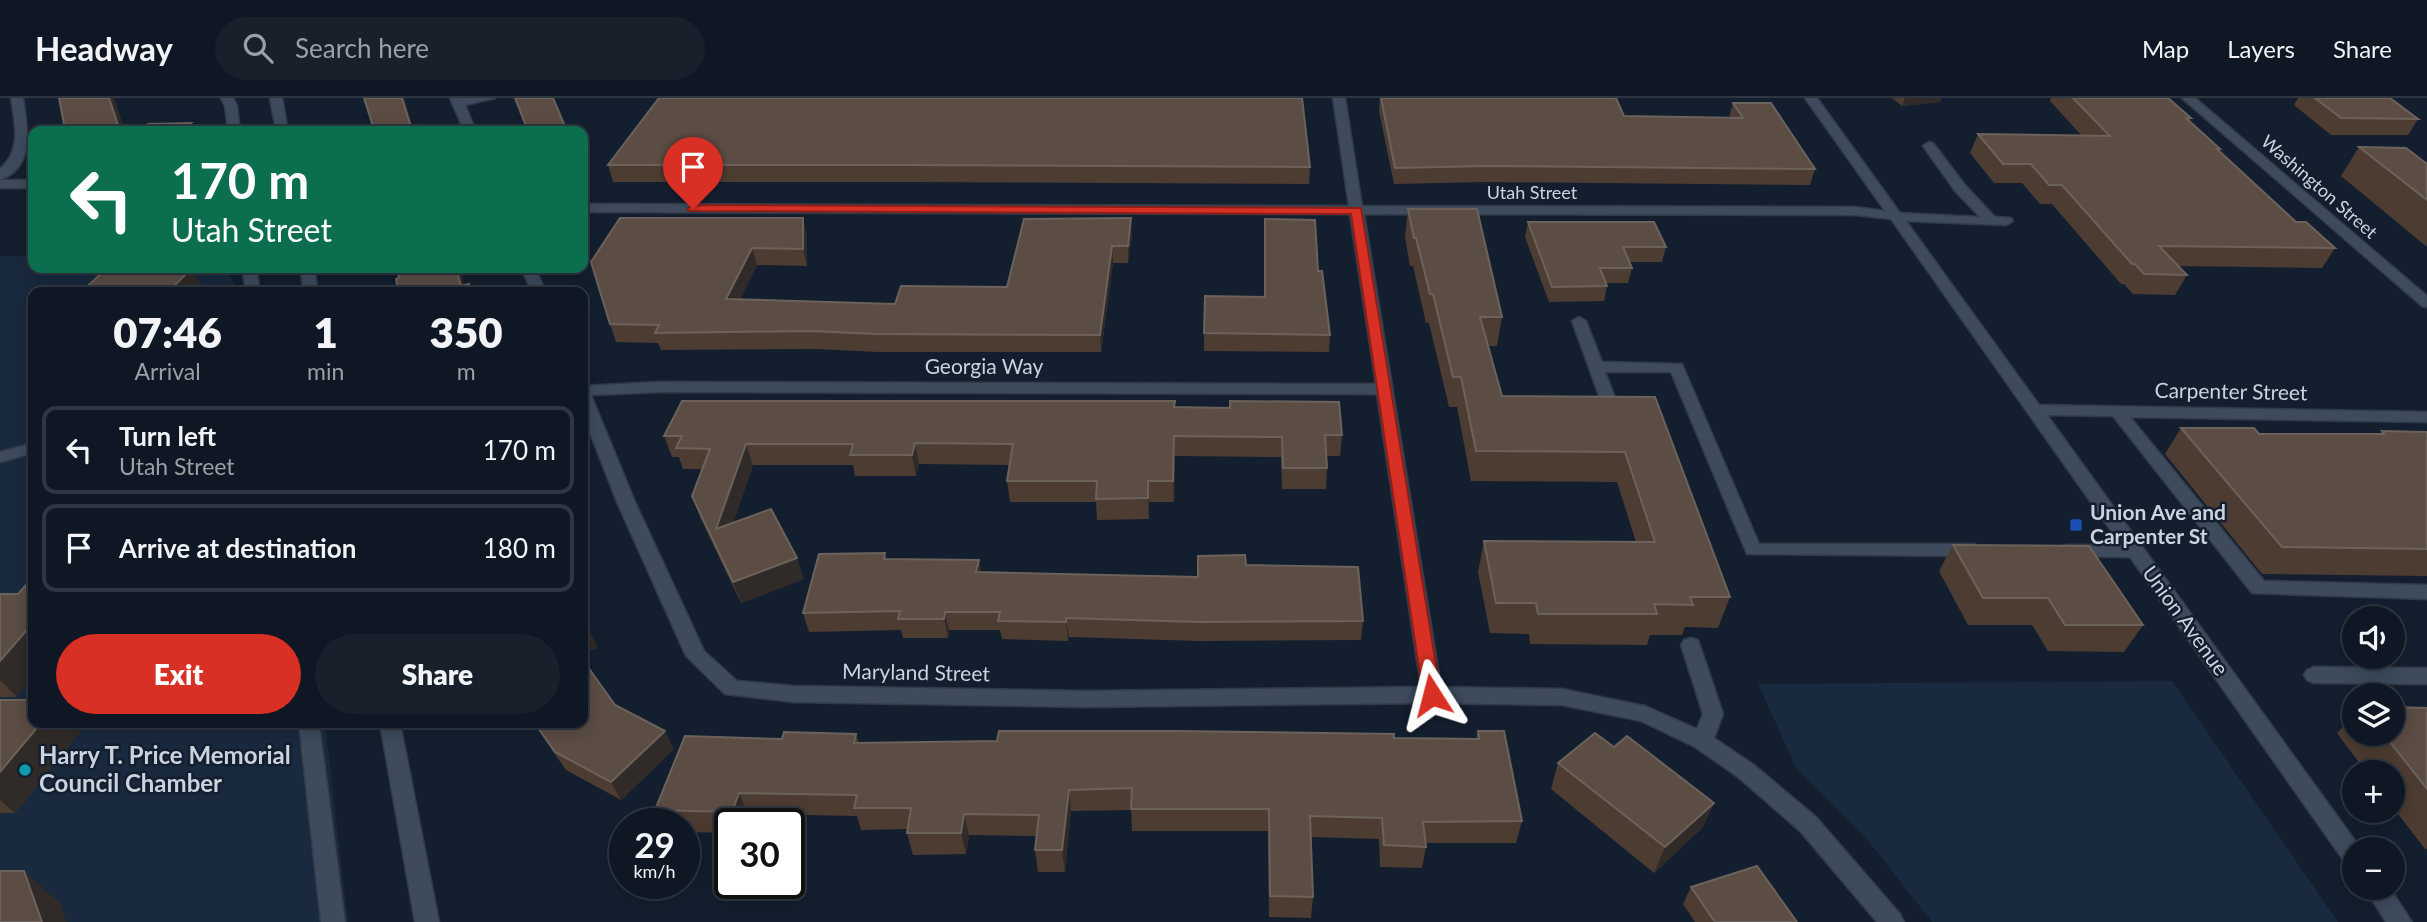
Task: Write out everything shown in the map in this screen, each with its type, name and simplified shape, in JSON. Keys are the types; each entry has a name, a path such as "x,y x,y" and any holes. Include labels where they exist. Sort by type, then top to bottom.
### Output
{"street":[{"path":"0,176 12,166 22,151 17,98"},
{"path":"227,98 231,106 233,126"},
{"path":"276,98 281,126"},
{"path":"468,126 457,101 489,98"},
{"path":"1339,98 1432,695"},
{"name":"Union Avenue","path":"1811,98 2342,840"},
{"name":"Washington Street","path":"2188,98 2427,303"},
{"path":"1894,216 1928,220 1999,221 1960,188 1929,146"},
{"path":"0,184 28,184"},
{"name":"Utah Street","path":"588,208 1854,211 1894,216"},
{"path":"1579,321 1611,408"},
{"path":"1596,367 1677,367 1754,550 1993,550"},
{"name":"Georgia Way","path":"588,393 659,387 1385,389"},
{"name":"Maryland Street","path":"588,406 626,502 696,656 733,688 794,694 1086,699 1432,695 1562,697 1645,714 1702,741 1745,771 1808,824 1892,922"},
{"name":"Carpenter Street","path":"2034,410 2427,417"},
{"path":"2117,411 2259,588 2427,592"},
{"path":"0,457 28,449"},
{"path":"2045,550 2134,551"},
{"path":"1691,645 1713,714 1702,741"},
{"path":"2314,675 2427,676"},
{"path":"310,728 332,922"},
{"path":"391,728 427,922"},
{"path":"2384,900 2400,922"}],"shaded area":[{"path":"0,256 28,256 28,273 228,273 236,287 28,287 28,728 326,728 348,922 0,922"},
{"path":"2172,681 2338,922 1932,922 1866,838 1796,768 1758,684"}],"building":[{"path":"59,98 109,98 118,126 66,126"},
{"path":"364,98 402,98 411,126 371,126"},
{"path":"515,98 553,98 565,126 526,126"},
{"path":"659,98 1302,98 1310,167 608,165"},
{"path":"1381,98 1616,98 1624,116 1743,118 1733,103 1771,103 1815,169 1487,166 1395,168"},
{"path":"2073,98 2168,98 2220,149 2217,149 2296,222 2306,222 2335,248 2159,246 2187,275 2144,274 2062,185 2049,185 2031,164 2003,164 1978,134 2110,136"},
{"path":"2315,98 2390,98 2418,119 2341,118"},
{"path":"191,123 187,126 145,126"},
{"path":"2359,147 2406,148 2427,164 2427,200"},
{"path":"1408,209 1477,209 1502,317 1480,317 1502,396 1655,397 1730,597 1690,597 1693,605 1654,604 1657,614 1538,614 1536,603 1496,603 1484,541 1655,542 1625,452 1476,451 1461,377 1453,377 1433,294 1430,294"},
{"path":"620,218 803,218 803,249 752,248 726,299 895,304 901,286 1007,287 1024,219 1131,218 1128,246 1112,246 1100,335 875,334 812,331 655,333 659,325 610,324 591,262"},
{"path":"1265,219 1315,220 1318,271 1322,271 1330,335 1204,333 1205,296 1265,297"},
{"path":"1528,222 1654,222 1666,247 1623,247 1632,268 1600,268 1607,286 1552,287"},
{"path":"102,273 187,273 173,287 86,287"},
{"path":"398,273 457,273 461,286 469,284 470,287 397,287 396,279 399,278"},
{"path":"682,401 1175,401 1174,407 1230,408 1230,401 1339,402 1342,435 1325,435 1327,468 1283,468 1282,437 1174,436 1173,481 1148,481 1148,498 1096,499 1097,481 1007,481 1013,444 915,443 912,455 850,455 853,444 746,444 716,529 771,509 797,558 733,582 692,496 710,449 676,448 682,436 664,436"},
{"path":"2181,428 2254,428 2259,434 2427,432 2427,549 2282,547"},
{"path":"1953,545 2089,546 2143,625 2065,625 2048,598 1983,598"},
{"path":"885,553 884,559 979,560 976,572 1198,577 1198,556 1245,555 1246,565 1358,567 1363,621 1199,622 1066,618 1066,622 998,621 1000,612 945,612 944,619 898,619 900,611 803,613 819,554"},
{"path":"28,583 28,629 0,661 0,594 18,594"},
{"path":"588,667 615,705 665,731 611,782 555,752 538,728 588,728"},
{"path":"0,700 28,700 28,728 37,728 0,772"},
{"path":"2405,707 2427,708 2427,789 2393,746 2405,746"},
{"path":"999,731 1394,734 1394,738 1479,739 1478,731 1504,731 1522,821 1423,822 1426,847 1384,845 1382,818 1310,816 1313,897 1270,896 1269,809 1131,809 1132,788 1069,790 1062,850 1035,850 1039,815 964,814 961,833 907,833 911,808 854,808 857,795 739,793 733,808 714,808 714,812 700,811 700,808 656,808 685,736 782,739 784,732 856,734 854,743 997,741"},
{"path":"1595,733 1614,747 1627,736 1714,803 1665,847 1558,763"},
{"path":"1757,866 1797,922 1715,922 1691,887"},
{"path":"0,871 24,871 42,922 0,922"}],"place":[{"name":"Union Ave and Carpenter St","path":"2076,525"},
{"name":"Harry T. Price Memorial Council Chamber","path":"25,770"}],"route":[{"path":"693,209 1356,210 1432,695"}]}
